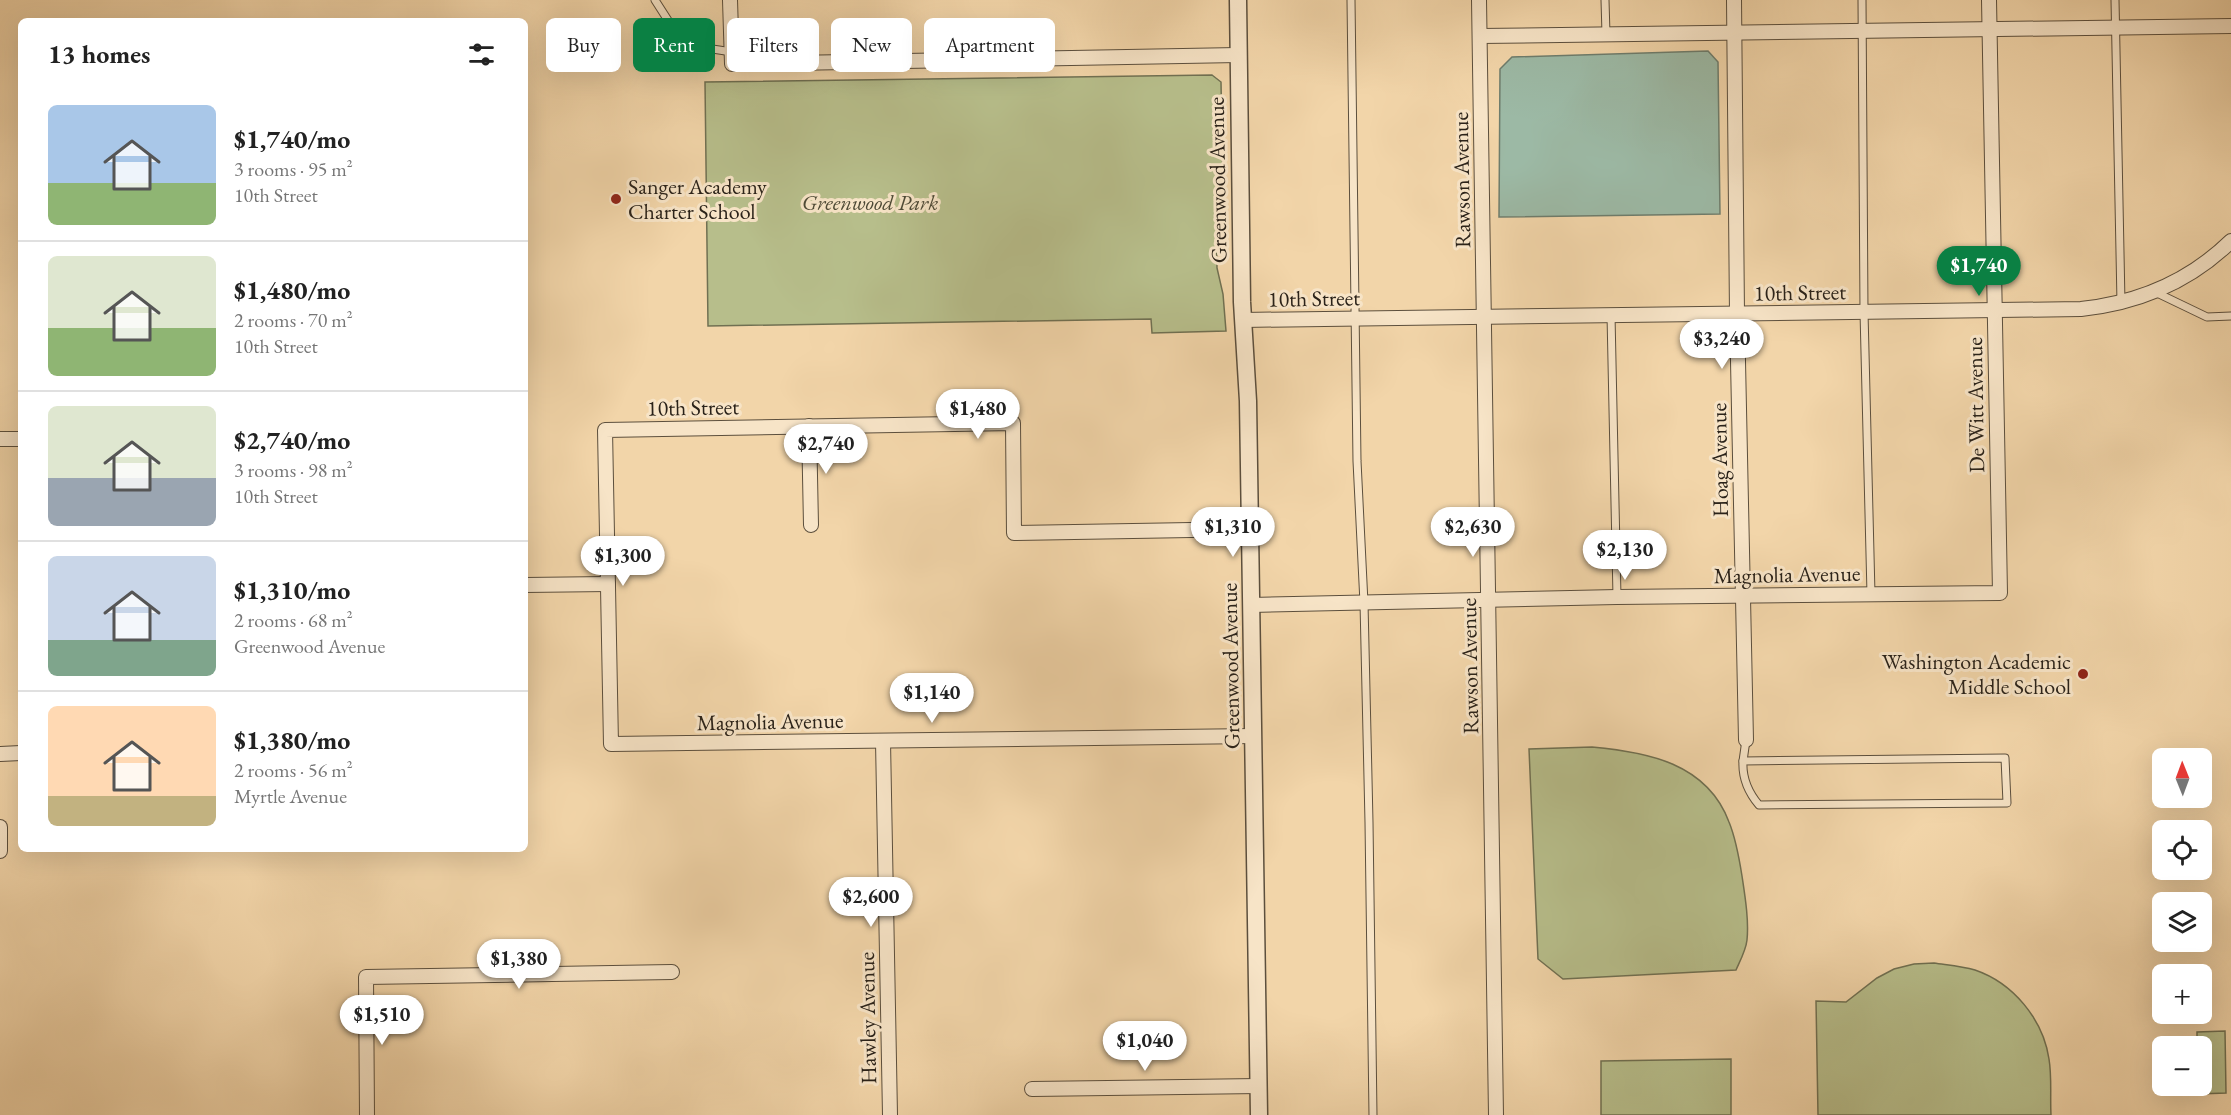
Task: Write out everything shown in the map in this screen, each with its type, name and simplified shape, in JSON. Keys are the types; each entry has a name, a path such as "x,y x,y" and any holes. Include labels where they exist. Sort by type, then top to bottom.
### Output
{"street":[{"path":"730,0 731,18"},
{"name":"Greenwood Avenue","path":"1238,0 1243,320 1248,401 1259,1115"},
{"name":"Rawson Avenue","path":"1479,0 1496,1115"},
{"name":"Hoag Avenue","path":"1734,0 1737,314 1746,740"},
{"name":"De Witt Avenue","path":"1989,0 2000,593"},
{"path":"1480,36 2231,26"},
{"path":"819,58 1238,56"},
{"name":"10th Street","path":"1243,320 2081,309 2121,303 2155,292 2205,263 2231,241"},
{"name":"10th Street","path":"608,584 605,430 1012,423 1014,533 1250,530"},
{"path":"809,426 811,525"},
{"path":"0,439 18,439"},
{"path":"528,585 608,584"},
{"name":"Magnolia Avenue","path":"608,584 611,744 1253,736"},
{"name":"Magnolia Avenue","path":"1251,605 1617,597 2000,593"},
{"name":"Hawley Avenue","path":"883,741 890,1115"},
{"path":"0,754 18,753"},
{"path":"0,827 0,851"},
{"path":"367,1115 366,977 672,972"},
{"path":"1032,1089 1259,1086"}],"lane":[{"path":"655,0 671,25 706,48 727,56"},
{"path":"1351,0 1357,460 1364,603 1370,822 1373,1115"},
{"path":"1605,0 1606,34"},
{"path":"1862,0 1863,312 1871,594"},
{"path":"2115,0 2121,303"},
{"path":"2155,292 2207,317 2231,316"},
{"path":"1611,315 1617,597"},
{"path":"1743,761 2005,758 2007,803 1759,805 1751,795 1743,774 1743,761 1746,740"}],"green space":[{"name":"Greenwood Park","path":"1212,75 1221,82 1223,191 1216,216 1217,268 1223,294 1226,331 1152,333 1151,319 708,326 705,82"},
{"path":"1592,747 1654,757 1673,764 1706,786 1719,802 1729,822 1735,842 1746,908 1746,944 1736,970 1563,979 1538,959 1529,749"},
{"path":"1934,963 1975,970 1989,976 2014,993 2024,1004 2046,1044 2050,1073 2051,1115 1818,1115 1816,1001 1846,1002 1877,978 1894,969 1914,964"},
{"path":"2225,1031 2226,1093 2212,1094 2212,1036 2197,1036 2197,1032"},
{"path":"1731,1059 1731,1115 1601,1115 1601,1061"}],"shaded area":[{"path":"1708,51 1718,62 1720,214 1499,217 1500,69 1512,57"}],"place":[{"name":"Sanger Academy Charter School","path":"616,199"},
{"name":"Washington Academic Middle School","path":"2083,674"}]}
